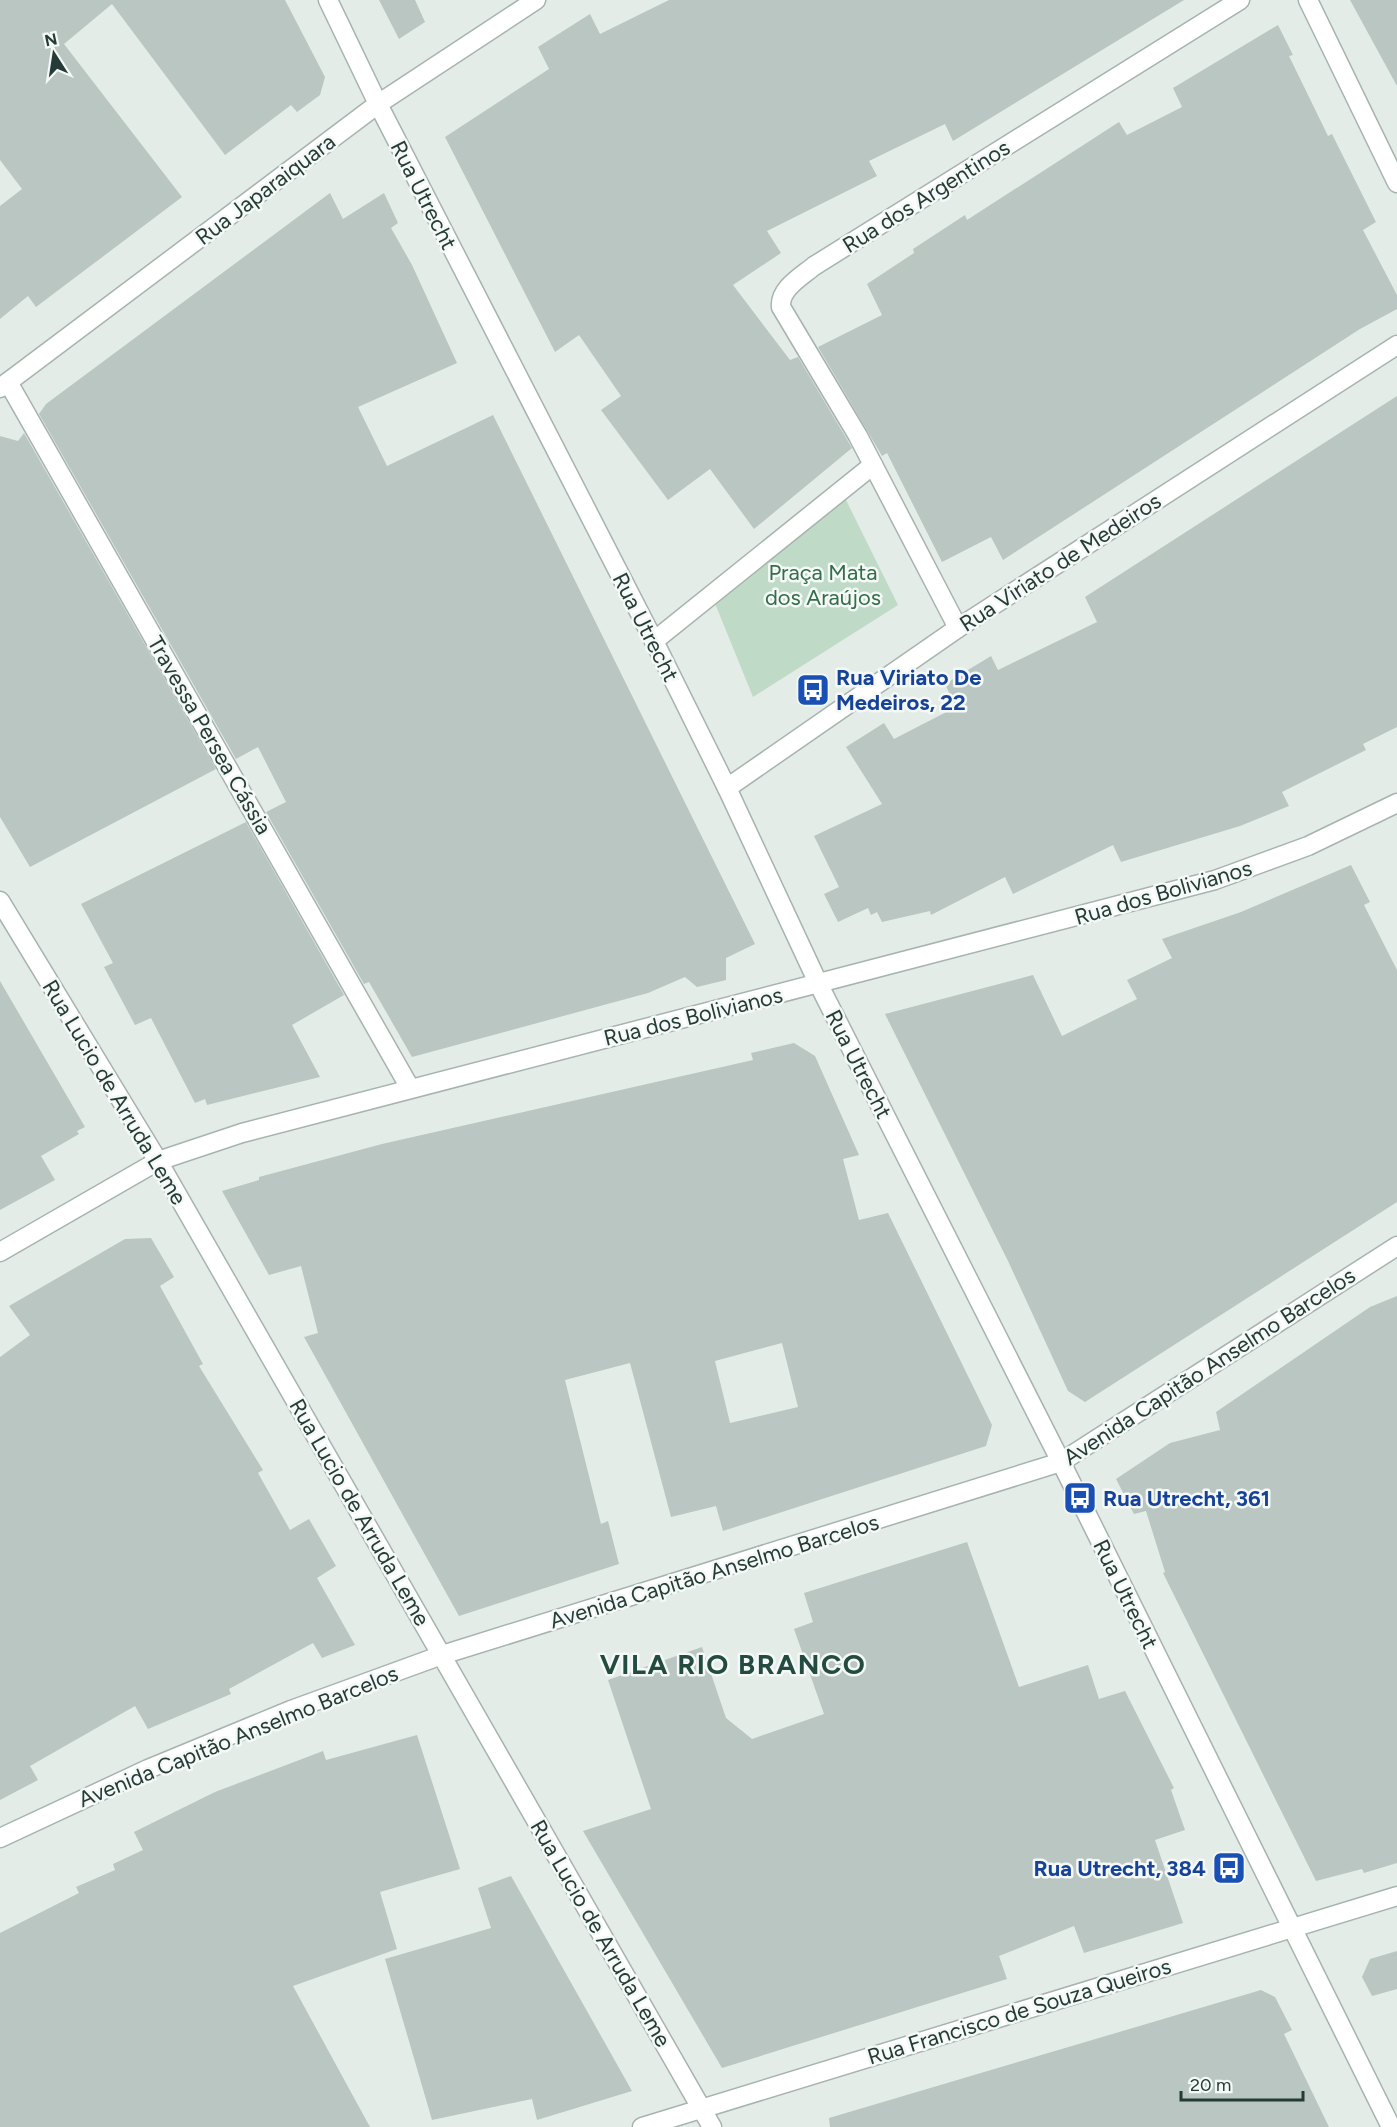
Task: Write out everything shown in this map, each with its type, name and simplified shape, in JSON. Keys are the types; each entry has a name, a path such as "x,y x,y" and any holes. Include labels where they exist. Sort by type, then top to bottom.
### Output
{"street":[{"name":"Rua Utrecht","path":"328,0 378,104 727,788 819,985 1061,1462 1391,2127"},
{"name":"Rua Japaraiquara","path":"4,385 378,104 536,0"},
{"name":"Rua dos Argentinos","path":"873,465 781,307 780,301 785,291 814,266 1240,0"},
{"path":"1308,0 1397,183"},
{"name":"Rua Viriato de Medeiros","path":"727,788 958,628 1397,345"},
{"name":"Travessa Persea Cássia","path":"4,385 410,1088"},
{"path":"654,642 873,465 958,628"},
{"name":"Rua dos Bolivianos","path":"0,1252 158,1161 242,1133 410,1088 819,985 1215,880 1308,846 1397,803"},
{"name":"Rua Lucio de Arruda Leme","path":"0,900 158,1161 712,2127"},
{"name":"Avenida Capitão Anselmo Barcelos","path":"0,1838 148,1769 291,1710 442,1655 1061,1462 1397,1246"},
{"name":"Rua Francisco de Souza Queiros","path":"642,2127 701,2107 1397,1896"}],"green space":[{"name":"Praça Mata dos Araújos","path":"843,494 898,605 753,697 714,601"}],"building":[{"path":"0,0 285,0 325,77 320,95 297,112 291,105 225,155 112,4 64,44 182,197 36,307 28,296 0,319 0,206 22,189 0,160"},
{"path":"379,0 415,0 425,22 399,39"},
{"path":"669,0 1184,0 953,141 945,124 869,161 877,176 767,231 781,253 733,285 790,360 798,357 852,448 754,529 710,469 668,500 601,410 621,396 579,335 555,352 445,137 549,69 538,47 590,14 600,34"},
{"path":"1350,0 1397,0 1397,86"},
{"path":"1278,25 1293,55 1289,56 1328,136 1332,134 1376,222 1363,230 1397,295 1397,309 1360,329 1003,560 991,537 942,562 887,453 882,456 818,347 882,315 867,284 914,253 913,249 965,215 967,220 1119,122 1127,135 1182,107 1173,88"},
{"path":"330,193 343,219 384,193 398,223 391,228 412,265 457,363 358,407 387,466 493,415 755,944 726,958 726,980 697,987 685,977 648,993 412,1057 369,982 364,984 266,812 286,802 258,747 236,759 39,414 46,404"},
{"path":"1397,396 1397,727 1363,744 1366,750 1282,792 1289,806 1240,826 1121,862 1113,845 1013,894 1005,877 931,915 930,911 882,922 877,912 871,915 868,908 838,922 824,894 839,887 814,836 882,804 846,747 884,723 894,739 956,707 945,684 991,656 998,670 1097,622 1085,597"},
{"path":"24,433 216,769 30,867 0,817 0,436 18,441"},
{"path":"246,822 344,995 292,1025 320,1077 207,1105 205,1099 195,1103 151,1018 135,1025 104,967 113,963 81,904"},
{"path":"1351,865 1370,902 1364,905 1397,970 1397,1202 1085,1402 1068,1391 1008,1261 885,1014 1033,975 1062,1036 1137,999 1127,980 1172,958 1162,939 1241,912"},
{"path":"0,981 85,1127 77,1131 79,1134 41,1156 55,1180 0,1210"},
{"path":"794,1043 815,1056 859,1155 843,1159 859,1220 888,1213 992,1425 986,1446 723,1531 716,1506 671,1517 630,1363 565,1380 601,1524 608,1521 619,1564 459,1616 304,1337 318,1333 301,1266 269,1275 222,1191 259,1180 259,1177 382,1144 753,1060 751,1053","holes":["782,1343 798,1407 730,1423 715,1361"]},
{"path":"151,1238 174,1277 160,1286 203,1364 199,1366 263,1470 258,1473 290,1530 309,1519 336,1566 317,1578 355,1645 322,1658 313,1643 229,1689 231,1694 148,1729 135,1706 30,1766 38,1780 0,1800 0,1357 30,1335 9,1306 125,1239"},
{"path":"1397,1296 1397,1863 1364,1873 1362,1869 1316,1881 1163,1573 1165,1572 1146,1511 1134,1514 1116,1479 1170,1443 1220,1430 1216,1412 1370,1307"},
{"path":"967,1542 1019,1687 1088,1665 1099,1699 1125,1691 1174,1788 1171,1790 1185,1830 1155,1840 1183,1923 1084,1953 1074,1926 999,1956 1007,1979 722,2068 583,1831 651,1809 608,1680 702,1647 726,1718 752,1739 824,1714 794,1629 813,1622 804,1593"},
{"path":"417,1735 460,1869 380,1892 397,1949 293,1986 370,2127 0,2127 0,1933 79,1893 76,1887 115,1870 113,1864 143,1850 134,1832 215,1792 323,1751 326,1760"},
{"path":"511,1876 632,2091 537,2120 532,2099 432,2120 385,1959 491,1928 478,1888"},
{"path":"1397,1951 1397,1989 1372,1996 1362,1977 1370,1959"},
{"path":"1261,1990 1275,1997 1292,2030 1284,2034 1329,2127 830,2127 829,2118"}],"place":[{"name":"Rua Viriato De Medeiros, 22","path":"813,690"},
{"name":"Rua Utrecht, 361","path":"1080,1498"},
{"name":"Rua Utrecht, 384","path":"1229,1868"}],"district":[{"name":"VILA RIO BRANCO","path":"733,1664"}]}
